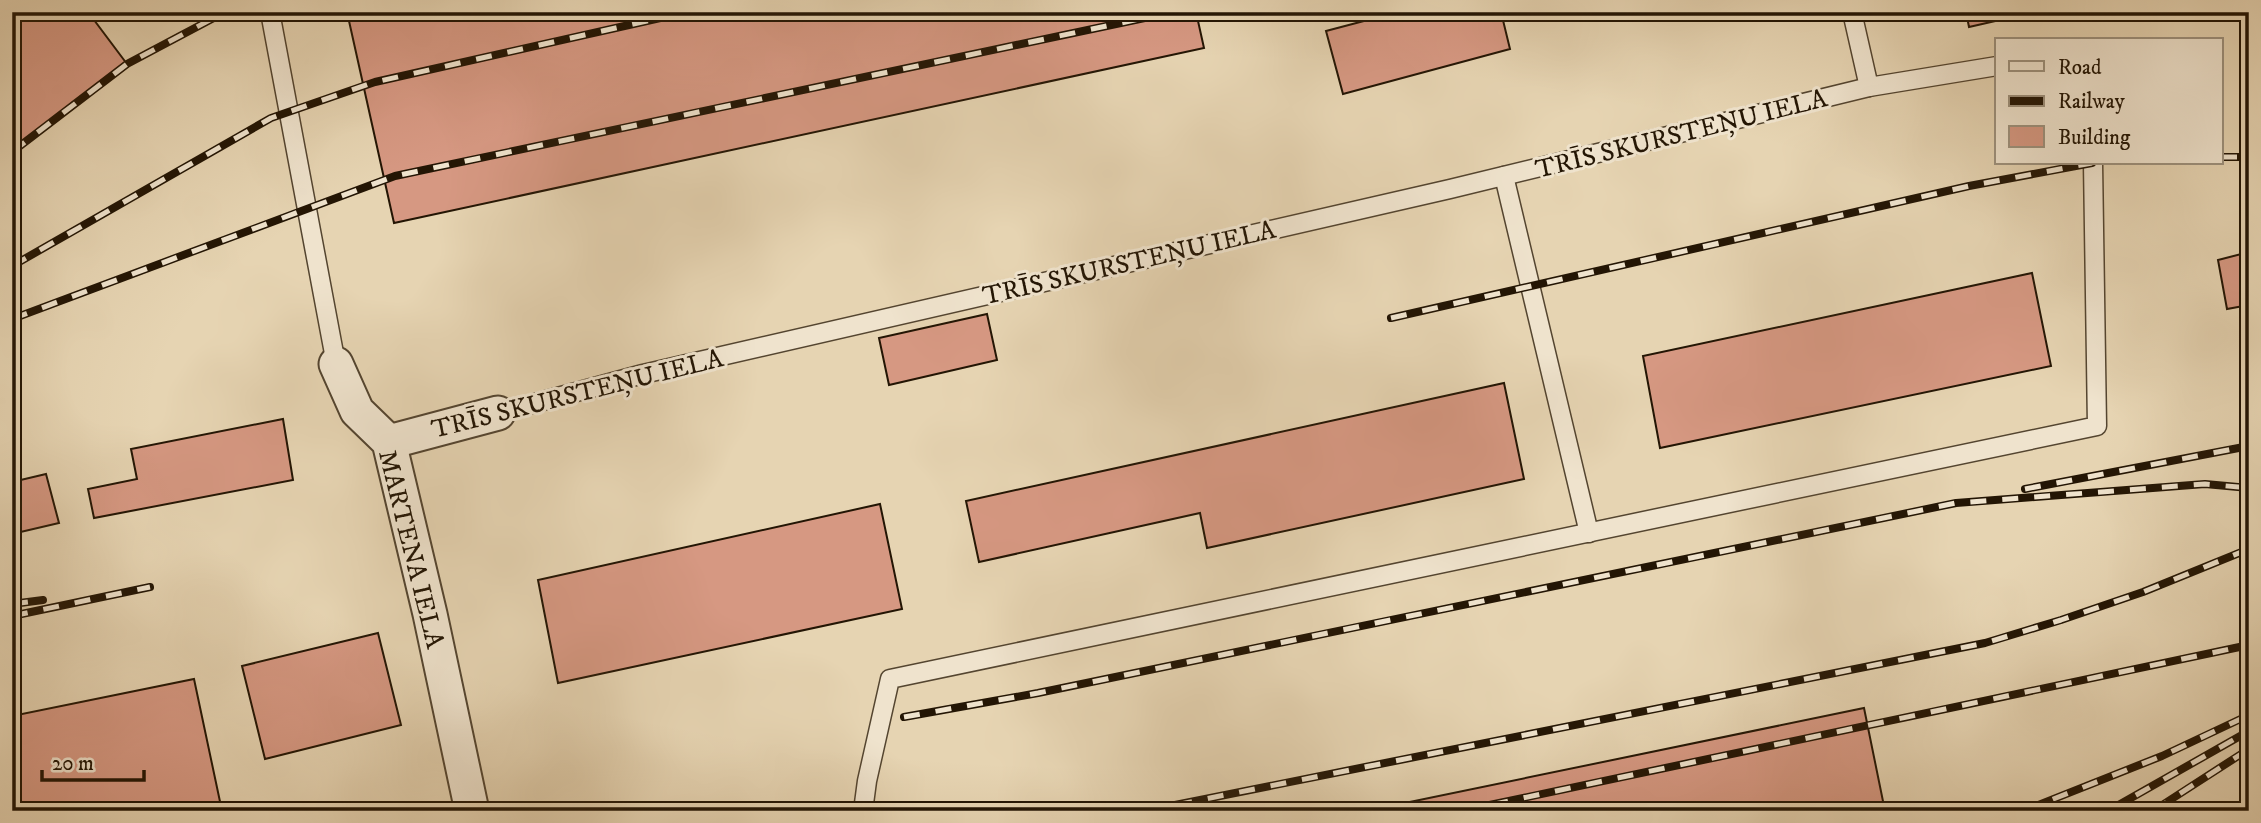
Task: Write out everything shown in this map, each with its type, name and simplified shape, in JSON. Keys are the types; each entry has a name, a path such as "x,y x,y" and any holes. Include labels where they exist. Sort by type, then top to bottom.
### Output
{"street":[{"name":"MARTENA IELA","path":"336,364 357,411 389,442 430,614 472,811"},
{"name":"TRĪS SKURSTEŅU IELA","path":"389,442 498,413"}],"lane":[{"name":"MARTENA IELA","path":"270,12 336,364"},
{"path":"1852,12 1869,88"},
{"name":"TRĪS SKURSTEŅU IELA","path":"498,413 643,374 1504,176 1869,88 1995,66"},
{"path":"863,811 890,679 2097,426 2093,164"},
{"path":"1504,176 1588,533"}],"building":[{"path":"12,12 88,12 127,64 12,152"},
{"path":"347,12 1196,12 1204,48 394,223"},
{"path":"1398,12 1501,12 1510,49 1343,94 1326,31"},
{"path":"1966,12 2035,12 1969,27"},
{"path":"2249,252 2249,305 2227,309 2218,260"},
{"path":"2032,273 2051,366 1660,448 1643,356"},
{"path":"987,314 997,360 889,385 879,338"},
{"path":"1504,383 1524,479 1207,548 1200,513 979,562 966,501"},
{"path":"283,419 293,480 94,518 88,489 137,479 131,449"},
{"path":"46,474 59,523 12,534 12,482"},
{"path":"880,504 902,609 558,683 538,580"},
{"path":"378,633 401,725 265,759 242,666"},
{"path":"194,679 222,811 12,811 12,716"},
{"path":"1864,708 1885,811 1366,811"}],"railway":[{"path":"12,152 127,64 225,12"},
{"path":"12,266 271,118 375,82 687,12"},
{"path":"12,319 395,176 1173,12"},
{"path":"2222,157 2249,157"},
{"path":"1391,318 1969,186 2087,164"},
{"path":"2025,489 2249,446"},
{"path":"904,717 1038,693 1956,503 2205,484 2249,488"},
{"path":"1145,811 1985,643 2143,592 2249,549"},
{"path":"12,616 150,587"},
{"path":"12,604 43,600"},
{"path":"1461,811 2249,645"},
{"path":"2023,811 2162,756 2249,715"},
{"path":"2108,811 2249,731"},
{"path":"2153,811 2249,749"}]}
